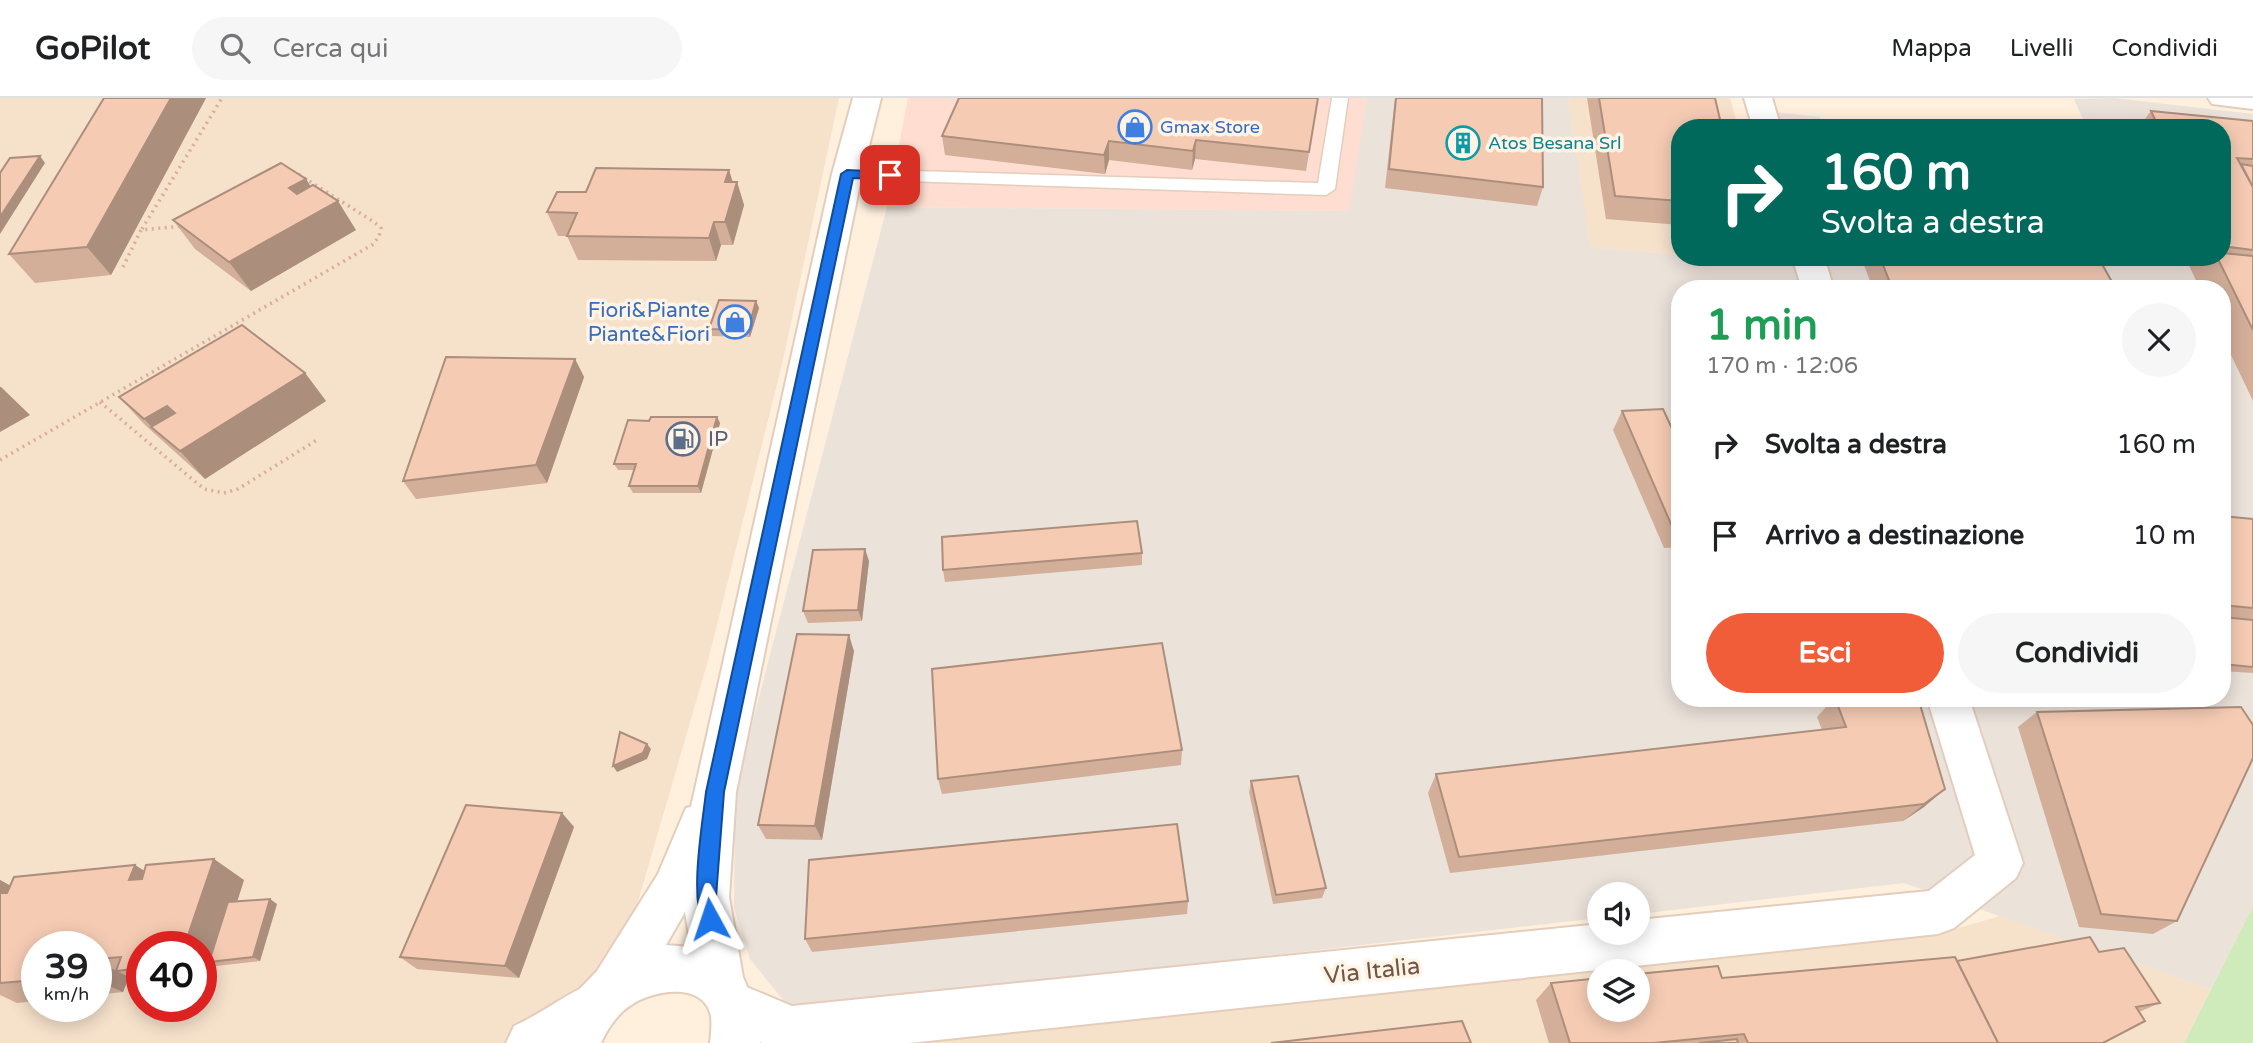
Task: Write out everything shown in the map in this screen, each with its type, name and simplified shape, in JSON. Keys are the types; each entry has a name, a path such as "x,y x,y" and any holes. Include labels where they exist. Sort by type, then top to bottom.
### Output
{"street":[{"path":"729,1012 706,897 715,792 847,174 867,98"},
{"path":"1758,98 1765,119"},
{"path":"2222,98 2253,102"},
{"name":"Via Italia","path":"595,1012 636,974 660,967 684,967 705,974 729,1012 792,1031 1938,912 2000,863 1951,707"},
{"path":"531,1043 595,1012 674,888 715,792"}],"lane":[{"path":"847,174 1326,189 1340,98"}],"path":[{"path":"123,267 142,230 222,98"},
{"path":"0,460 372,245 379,237 381,228 374,222 304,177 288,173"},
{"path":"142,230 186,226"},
{"path":"100,402 204,489 224,493 238,489 317,440"}],"shaded area":[{"path":"0,98 839,98 783,360 709,657 597,1043 0,1043"},
{"path":"908,98 1367,98 1350,211 887,207"},
{"path":"1367,98 1568,98 1590,247 1671,254 1671,266 2231,266 2231,119 2083,119 2074,99 2114,98 2253,114 2253,906 2211,989 1904,883 1650,913 1650,882 1587,882 1587,919 791,1010 750,959 734,908 735,789 887,207 1349,211"},
{"path":"1568,98 1730,98 1736,119 1671,119 1671,254 1589,247"},
{"path":"1774,112 1821,119 1776,119"},
{"path":"2000,916 2211,989 2184,1043 799,1043 1587,968 1587,1022 1650,1022 1650,962 1938,934"}],"green space":[{"path":"2253,906 2253,1043 2184,1043"}],"building":[{"path":"104,98 171,98 87,247 9,254"},
{"name":"Gmax Store","path":"959,98 1318,98 1309,152 1196,140 1193,151 1109,141 1104,155 942,136"},
{"name":"Atos Besana Srl","path":"1396,98 1542,98 1543,187 1389,169"},
{"path":"1599,98 1715,98 1720,119 1671,119 1671,200 1615,196"},
{"path":"2151,111 2253,121 2253,159 2237,158 2253,187 2253,250 2231,247 2231,119 2155,119"},
{"path":"40,156 0,217 0,173 10,158"},
{"path":"281,163 306,179 289,188 297,194 313,185 338,201 229,262 173,220"},
{"path":"2241,164 2253,166 2253,187"},
{"path":"596,168 729,170 725,182 737,182 725,222 714,222 709,238 567,236 577,213 547,212 557,192 586,192"},
{"path":"2231,254 2253,256 2253,330 2231,285 2231,280 2228,280 2221,266 2231,266"},
{"path":"1883,266 2103,266 2111,280 1889,280"},
{"name":"Fiori&Piante Piante&Fiori","path":"719,300 756,301 748,330 709,329"},
{"path":"242,325 305,373 180,451 151,427 175,413 167,406 144,419 119,397"},
{"path":"446,357 575,359 536,465 403,481"},
{"path":"1663,409 1671,426 1671,524 1622,411"},
{"path":"651,417 717,417 698,486 629,486 636,464 614,464 628,420 649,421"},
{"path":"2231,517 2253,519 2253,608 2231,606"},
{"path":"1137,521 1142,553 943,570 942,537"},
{"path":"865,549 858,610 803,611 813,550"},
{"path":"2231,618 2253,620 2253,667 2231,665"},
{"path":"797,634 849,635 815,826 758,825"},
{"path":"1162,643 1182,750 938,779 932,669"},
{"path":"1838,707 1921,707 1945,789 1924,804 1459,857 1436,774 1846,727"},
{"path":"2241,707 2253,725 2253,758 2177,921 2101,914 2037,712"},
{"path":"620,732 647,744 643,753 613,766"},
{"path":"1298,776 1326,888 1276,895 1251,781"},
{"path":"466,805 562,813 505,966 400,957"},
{"path":"1177,824 1188,901 805,939 809,860"},
{"path":"214,859 189,931 126,931 126,970 116,971 121,957 112,958 112,931 21,931 21,981 0,983 0,893 7,893 14,877 135,865 129,880 142,879 146,865"},
{"path":"270,899 253,957 217,961 217,937 228,902"},
{"path":"2090,937 2099,952 2124,948 2160,1003 2136,1007 2145,1021 2103,1043 1998,1043 1957,961"},
{"path":"1955,957 1998,1043 1748,1043 1744,1034 1654,1043 1570,1043 1551,983 1587,979 1587,1022 1650,1022 1650,973 1718,966 1722,978"},
{"path":"1462,1021 1471,1043 1271,1043"},
{"path":"1737,1039 1738,1043 1699,1043"}],"place":[{"name":"Gmax Store","path":"1135,127"},
{"name":"Atos Besana Srl","path":"1463,143"},
{"name":"Fiori&Piante Piante&Fiori","path":"735,322"},
{"name":"IP","path":"683,439"}],"route":[{"path":"710,919 706,897 715,792 847,174 890,175"}]}
